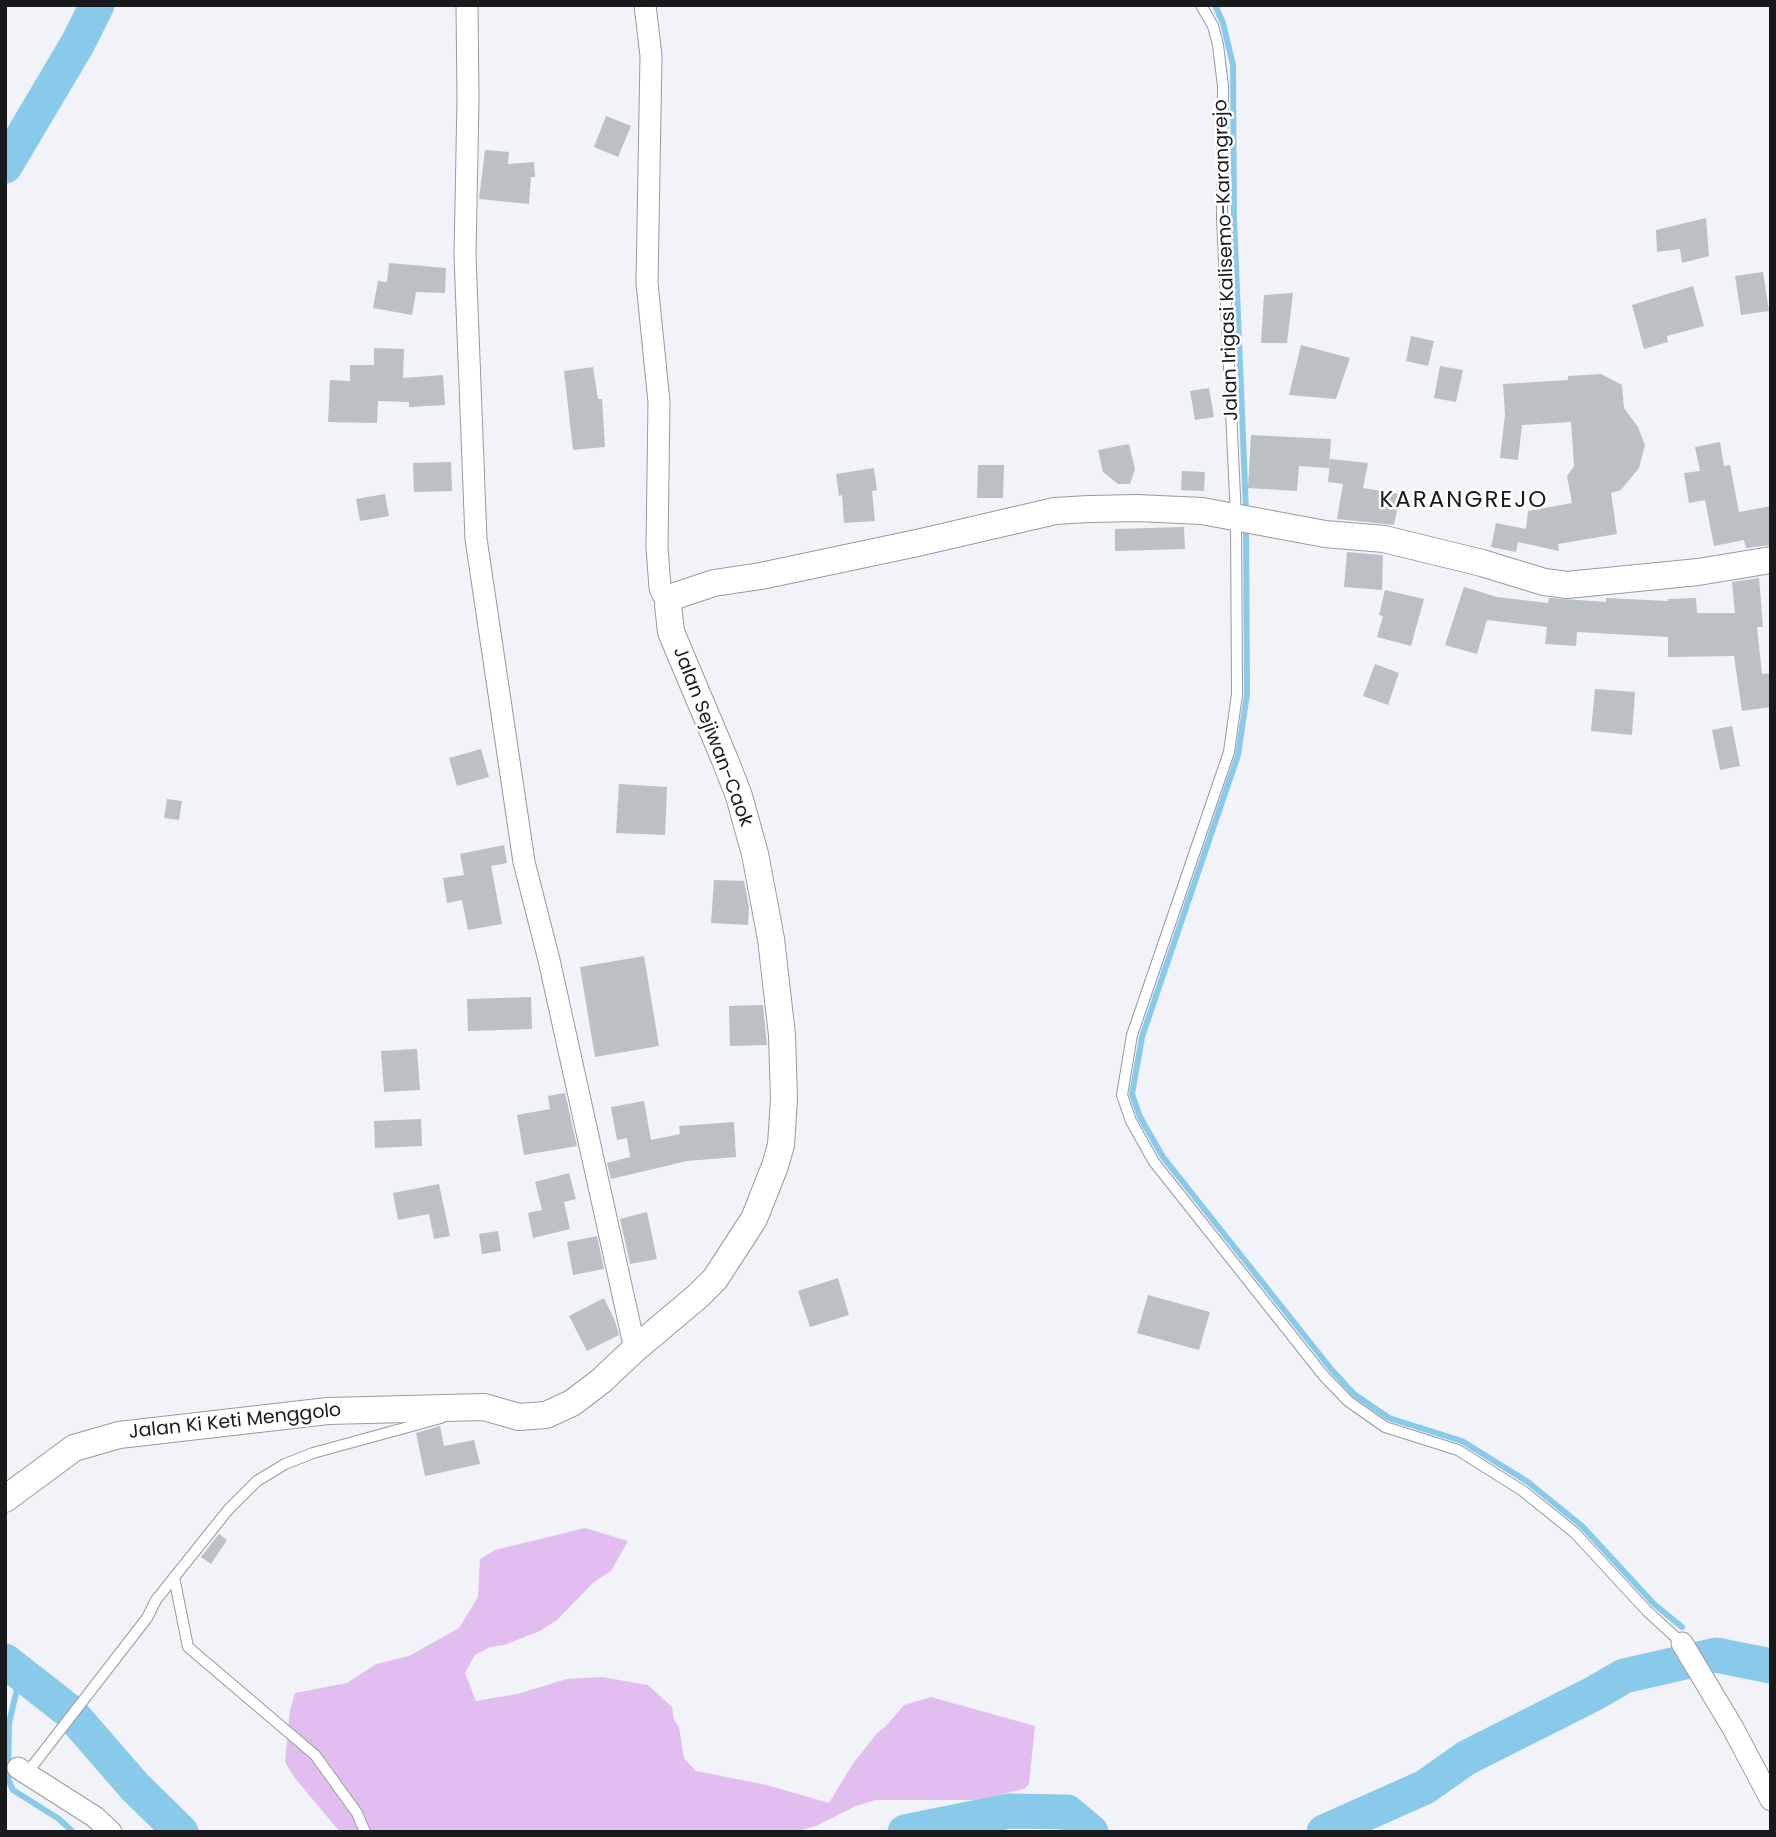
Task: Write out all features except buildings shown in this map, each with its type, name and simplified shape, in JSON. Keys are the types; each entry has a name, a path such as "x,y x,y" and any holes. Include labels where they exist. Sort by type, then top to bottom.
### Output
{"street":[{"path":"467,5 465,256 476,539 524,862 549,960 635,1349"},
{"path":"645,5 651,57 647,284 659,402 657,547 660,588 668,605"},
{"path":"668,605 672,597 714,583 761,576 1055,511 1137,508 1202,511 1325,534 1384,539 1482,563 1544,582 1567,585 1698,572 1771,560"},
{"name":"Jalan Sejiwan-Caok","path":"484,1407 519,1417 546,1415 572,1403 698,1296 715,1279 754,1219 770,1183 781,1145 784,1099 780,1002 768,914 739,796 671,632 668,605"},
{"name":"Jalan Ki Keti Menggolo","path":"5,1499 74,1448 118,1435 328,1411 484,1407"},
{"path":"1682,1643 1733,1728 1771,1800"},
{"path":"22,1765 96,1817 111,1832"}],"lane":[{"name":"Jalan Irigasi Kalisemo-Karangrejo","path":"1201,5 1213,26 1222,76 1224,268 1246,520 1237,694 1228,752 1132,1035 1122,1095 1131,1121 1154,1163 1323,1376 1348,1401 1385,1427 1458,1450 1522,1491 1574,1533 1647,1611 1682,1643"},
{"path":"22,1765 147,1618 156,1600 241,1495 270,1472 313,1453 484,1407"},
{"path":"174,1577 188,1647 315,1755 357,1813 365,1832"}],"shaded area":[{"path":"585,1528 628,1541 611,1571 594,1582 557,1620 540,1631 504,1645 490,1647 475,1655 465,1673 476,1701 517,1694 567,1679 602,1677 648,1685 672,1707 674,1720 679,1727 684,1758 696,1771 767,1785 829,1803 852,1765 877,1733 904,1705 931,1697 1035,1726 1029,1784 1024,1789 977,1800 876,1800 856,1806 816,1826 795,1832 340,1832 294,1777 285,1762 290,1710 295,1693 347,1683 376,1664 409,1656 459,1628 478,1597 480,1559 495,1550"}],"waterway":[{"path":"5,166 78,43 97,5"},
{"path":"1215,5 1223,23 1233,65 1234,218 1246,511"},
{"path":"1246,525 1247,694 1238,755 1142,1037 1132,1094 1140,1117 1163,1157 1331,1369 1354,1394 1389,1418 1462,1441 1528,1482 1582,1526 1654,1604 1682,1627"},
{"path":"1324,1832 1425,1787 1466,1758 1624,1676 1716,1655 1771,1666"},
{"path":"5,1661 69,1711 135,1787 181,1832"},
{"path":"21,1672 9,1723 8,1779 13,1790 59,1819 73,1832"},
{"path":"905,1832 1009,1811 1067,1812 1091,1832"}],"district":[{"name":"KARANGREJO","path":"1464,501"}]}
